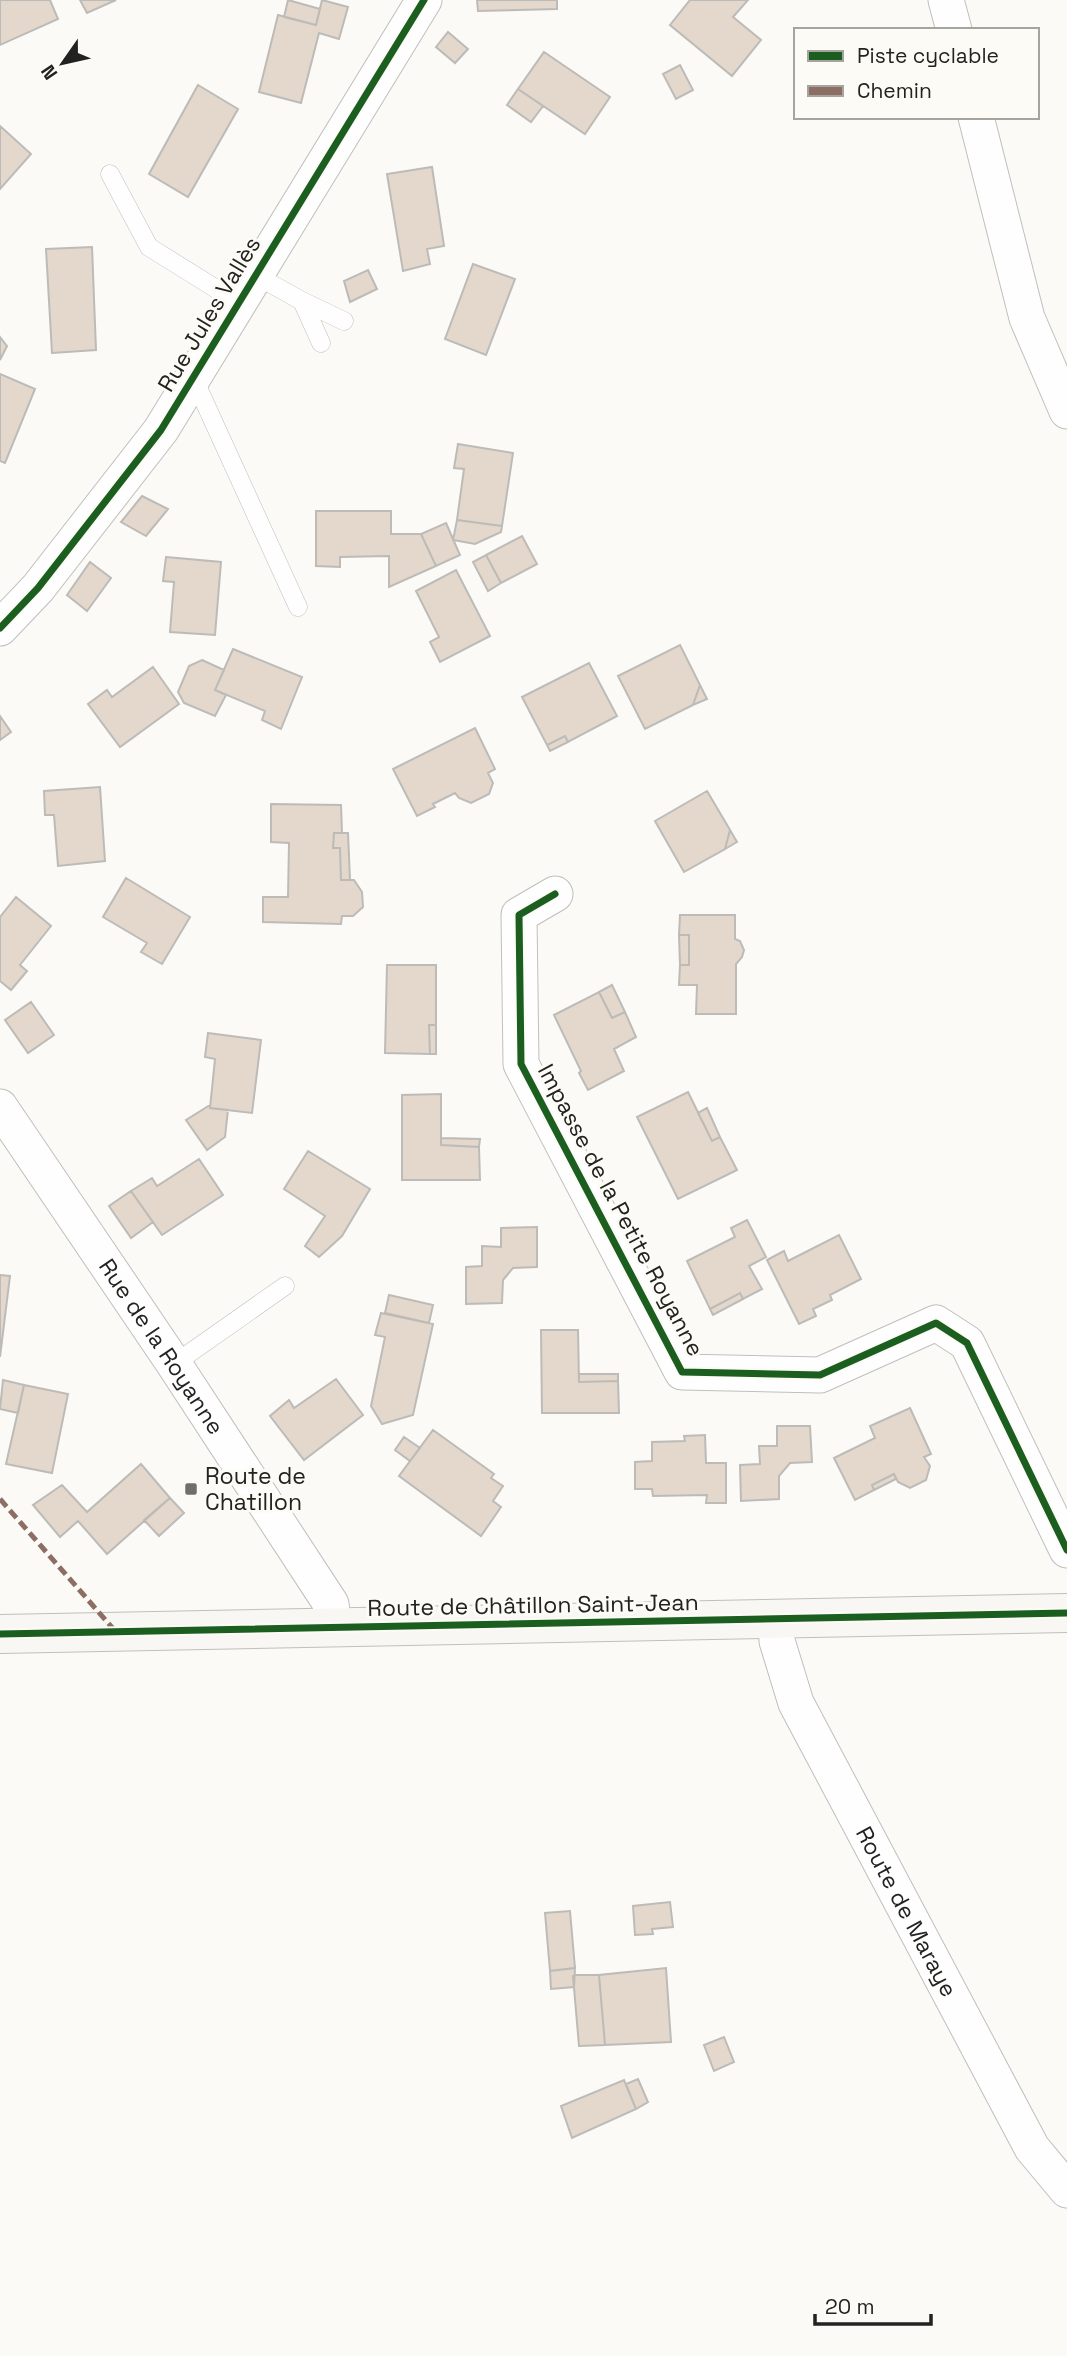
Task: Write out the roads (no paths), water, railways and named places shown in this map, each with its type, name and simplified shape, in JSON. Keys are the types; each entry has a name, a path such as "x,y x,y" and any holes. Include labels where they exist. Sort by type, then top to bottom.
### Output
{"street":[{"name":"Rue Jules Vallès","path":"0,628 38,587 161,430 424,0"},
{"path":"946,0 953,28"},
{"path":"977,119 1027,318 1067,411"},
{"name":"Impasse de la Petite Royanne","path":"555,894 519,915 521,1064 682,1372 820,1375 936,1323 967,1343 1067,1550"},
{"name":"Rue de la Royanne","path":"0,1107 174,1364 331,1604 334,1628"},
{"name":"Route de Châtillon Saint-Jean","path":"0,1634 1067,1613"},
{"name":"Route de Maraye","path":"776,1618 777,1641 796,1703 1032,2148 1067,2190"}],"lane":[{"path":"110,174 149,247 247,289 302,301 344,321"},
{"path":"302,301 321,343"},
{"path":"193,377 298,607"},
{"path":"174,1364 285,1286"}],"place":[{"name":"Route de Chatillon","path":"191,1489"}]}
